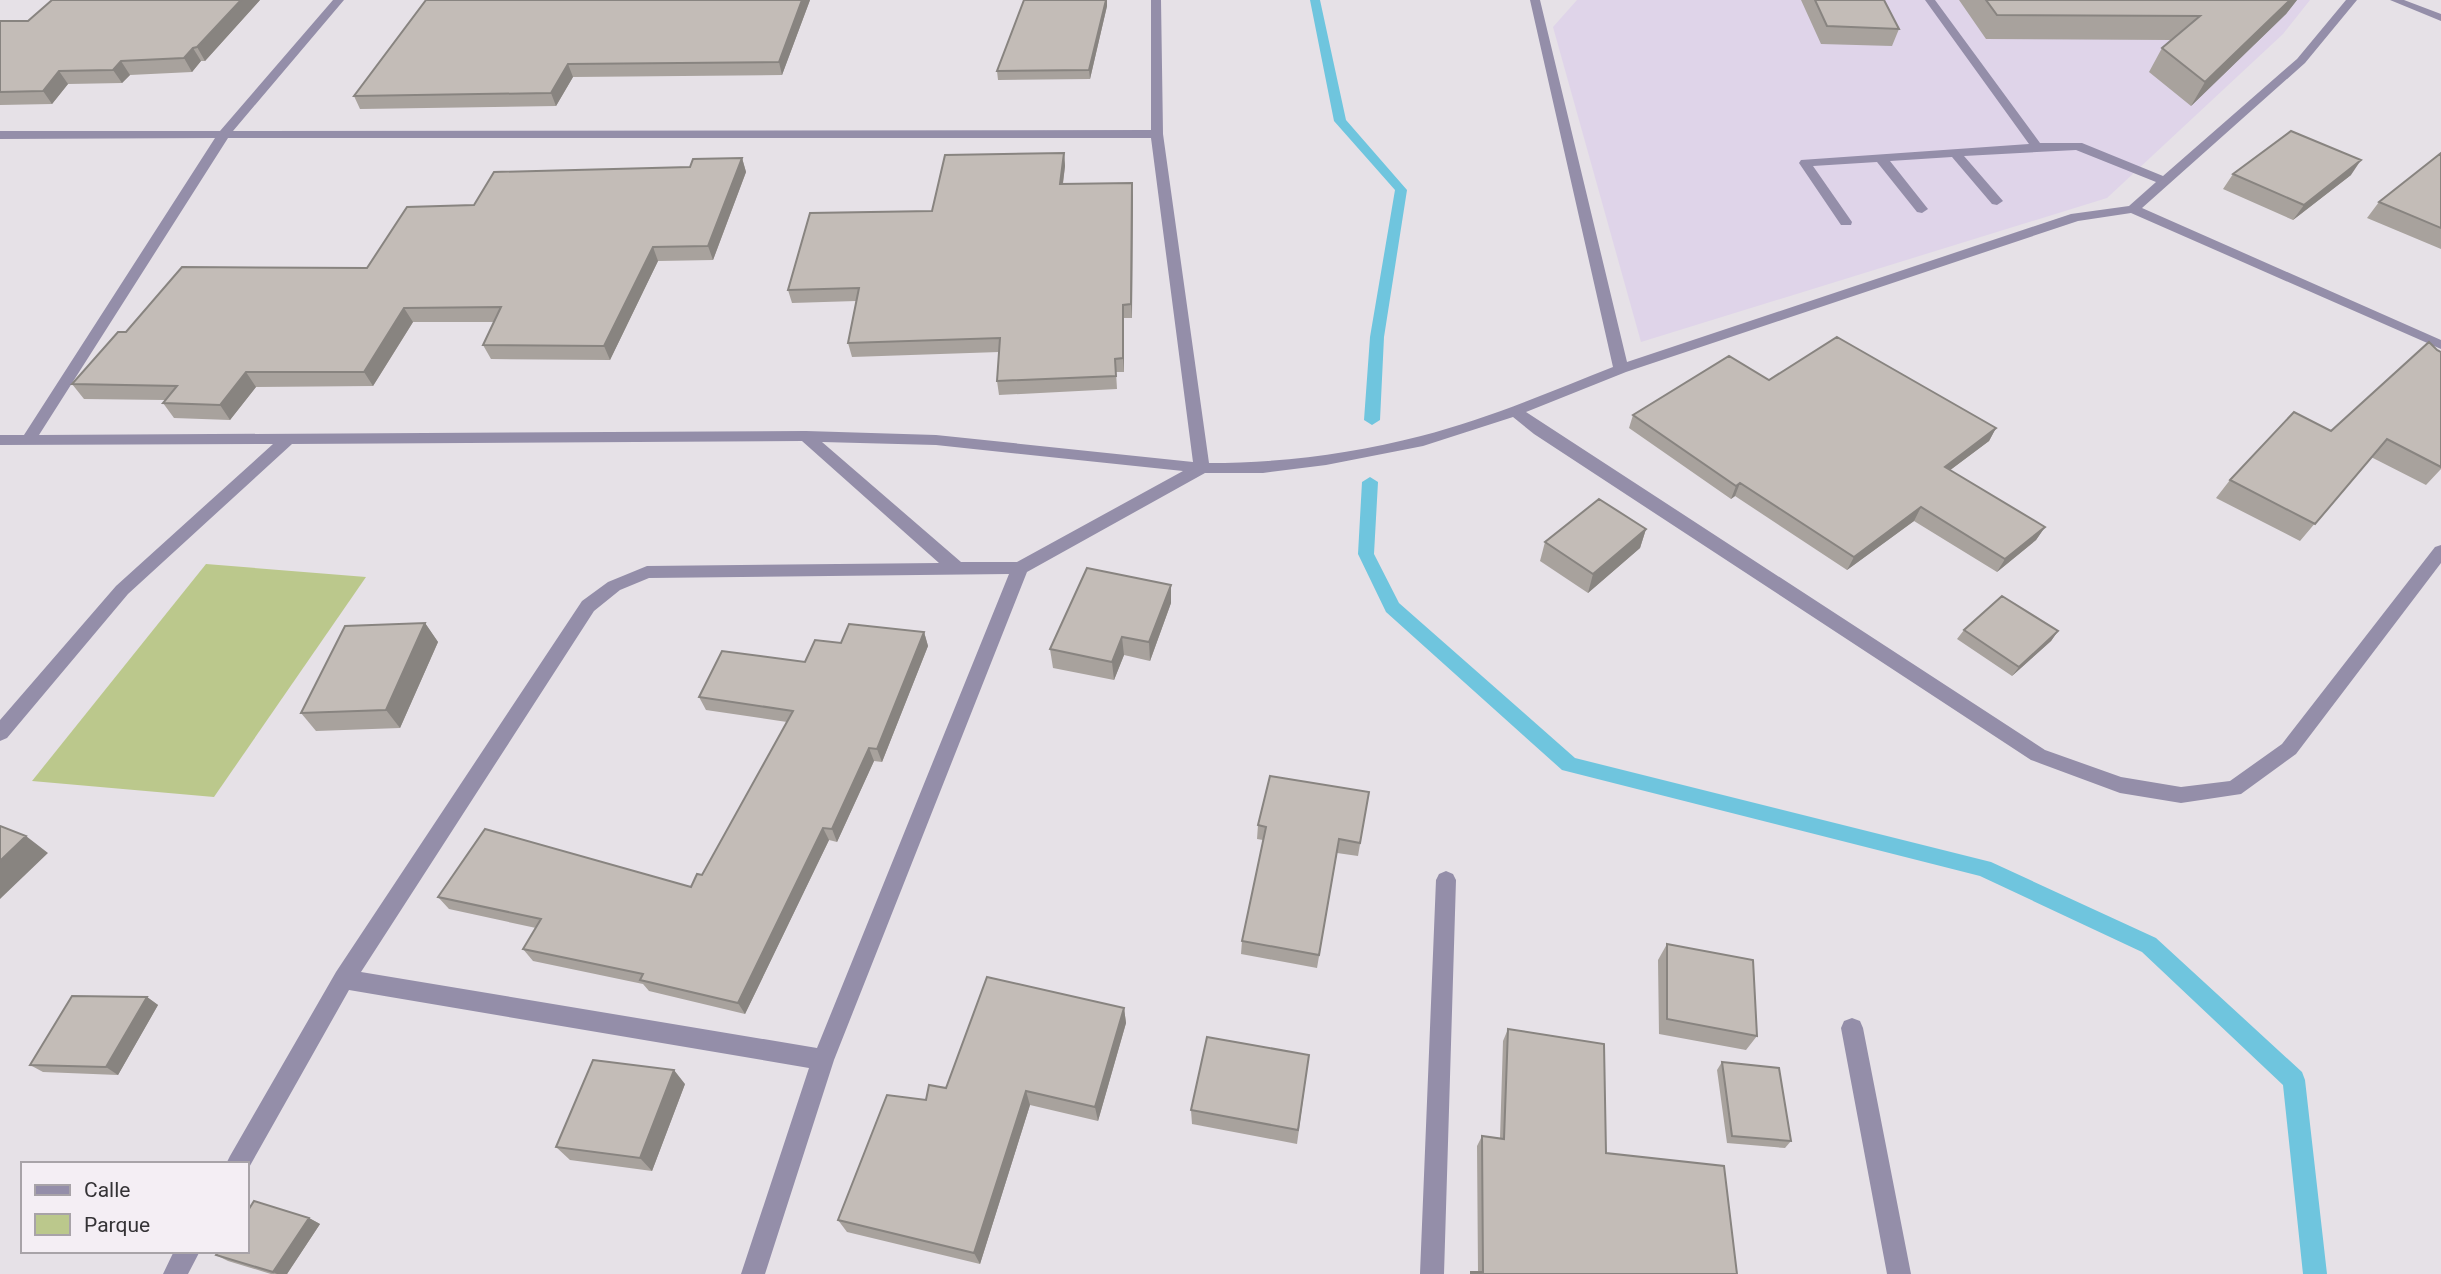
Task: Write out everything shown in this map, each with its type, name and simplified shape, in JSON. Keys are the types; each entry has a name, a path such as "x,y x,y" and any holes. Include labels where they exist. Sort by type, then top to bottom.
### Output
{"street":[{"path":"28,440 225,133 339,0"},
{"path":"1156,0 1157,134 1202,468"},
{"path":"1535,0 1621,369"},
{"path":"1930,0 2037,147"},
{"path":"2133,209 2301,61 2353,0"},
{"path":"2395,0 2441,18"},
{"path":"0,135 1157,134"},
{"path":"1846,222 1805,163 2078,146 2163,181"},
{"path":"1956,154 1997,201"},
{"path":"1880,158 1922,209"},
{"path":"0,440 806,436 936,440 1202,468 1263,468 1326,460 1423,441 1515,411 1621,369 2076,217 2133,209 2441,345"},
{"path":"1515,411 1539,430 2038,755 2120,785 2181,796 2234,788 2289,749 2441,551"},
{"path":"806,436 956,568"},
{"path":"0,733 122,590 289,438"},
{"path":"239,1162 344,979 588,606 614,586 647,572 1020,568 1202,468"},
{"path":"752,1274 823,1060 1020,568"},
{"path":"1432,1274 1446,880"},
{"path":"344,979 823,1060"},
{"path":"1852,1028 1899,1274"},
{"path":"175,1274 187,1253"}],"shaded area":[{"path":"1577,0 2310,0 2283,34 2107,198 1641,342 1553,27"}],"green space":[{"path":"206,564 366,577 214,797 32,781"}],"building":[{"path":"52,0 241,0 184,58 121,61 113,70 59,71 43,91 0,92 0,21 28,21"},
{"path":"426,0 802,0 779,62 568,64 551,93 354,96"},
{"path":"1024,0 1106,0 1089,70 997,71"},
{"path":"1815,0 1884,0 1899,29 1827,26"},
{"path":"1986,0 2290,0 2205,82 2162,48 2200,16 1997,15"},
{"path":"2291,131 2361,160 2304,205 2233,174"},
{"path":"1064,153 1060,184 1132,183 1131,304 1123,305 1123,358 1115,359 1116,376 997,381 1000,338 848,343 859,288 788,290 810,213 932,211 945,155"},
{"path":"2441,153 2441,228 2379,202"},
{"path":"742,158 708,246 653,247 604,346 483,345 501,307 404,308 364,372 246,372 220,405 163,403 177,386 72,384 118,332 126,332 182,267 367,268 407,207 474,205 494,172 690,167 693,159"},
{"path":"1837,337 1996,428 1945,467 2045,527 2005,559 1921,507 1854,557 1740,483 1736,486 1633,415 1729,356 1769,380"},
{"path":"2429,342 2441,352 2441,467 2387,439 2315,524 2230,480 2294,412 2331,431"},
{"path":"1599,499 1646,529 1593,574 1545,542"},
{"path":"1087,568 1171,585 1149,642 1122,637 1112,662 1050,649"},
{"path":"2002,596 2058,631 2019,667 1964,630"},
{"path":"425,623 386,710 301,713 345,626"},
{"path":"849,624 924,632 877,749 869,748 832,829 823,828 738,1003 640,980 643,974 523,949 541,919 438,897 485,829 691,887 697,874 702,875 793,711 699,697 722,651 805,662 815,640 841,643"},
{"path":"1270,776 1369,792 1360,843 1339,839 1319,955 1242,941 1266,827 1258,825"},
{"path":"0,826 26,836 0,861"},
{"path":"1667,944 1753,960 1757,1036 1667,1019"},
{"path":"987,977 1124,1008 1095,1107 1026,1091 974,1253 838,1220 887,1095 926,1100 929,1085 946,1088"},
{"path":"72,996 147,997 106,1067 30,1065"},
{"path":"1508,1029 1604,1044 1606,1153 1724,1166 1737,1274 1471,1274 1483,1272 1482,1136 1504,1139"},
{"path":"1207,1037 1309,1055 1298,1130 1191,1110"},
{"path":"593,1060 674,1070 640,1158 556,1147"},
{"path":"1722,1062 1779,1068 1791,1141 1732,1136"},
{"path":"254,1201 309,1218 273,1272 216,1255 248,1253 248,1210"}],"waterway":[{"path":"1315,0 1340,121 1401,190 1377,337 1372,420"},
{"path":"1370,482 1366,554 1392,607 1569,764 1984,868 2149,945 2294,1080 2315,1274"}]}
